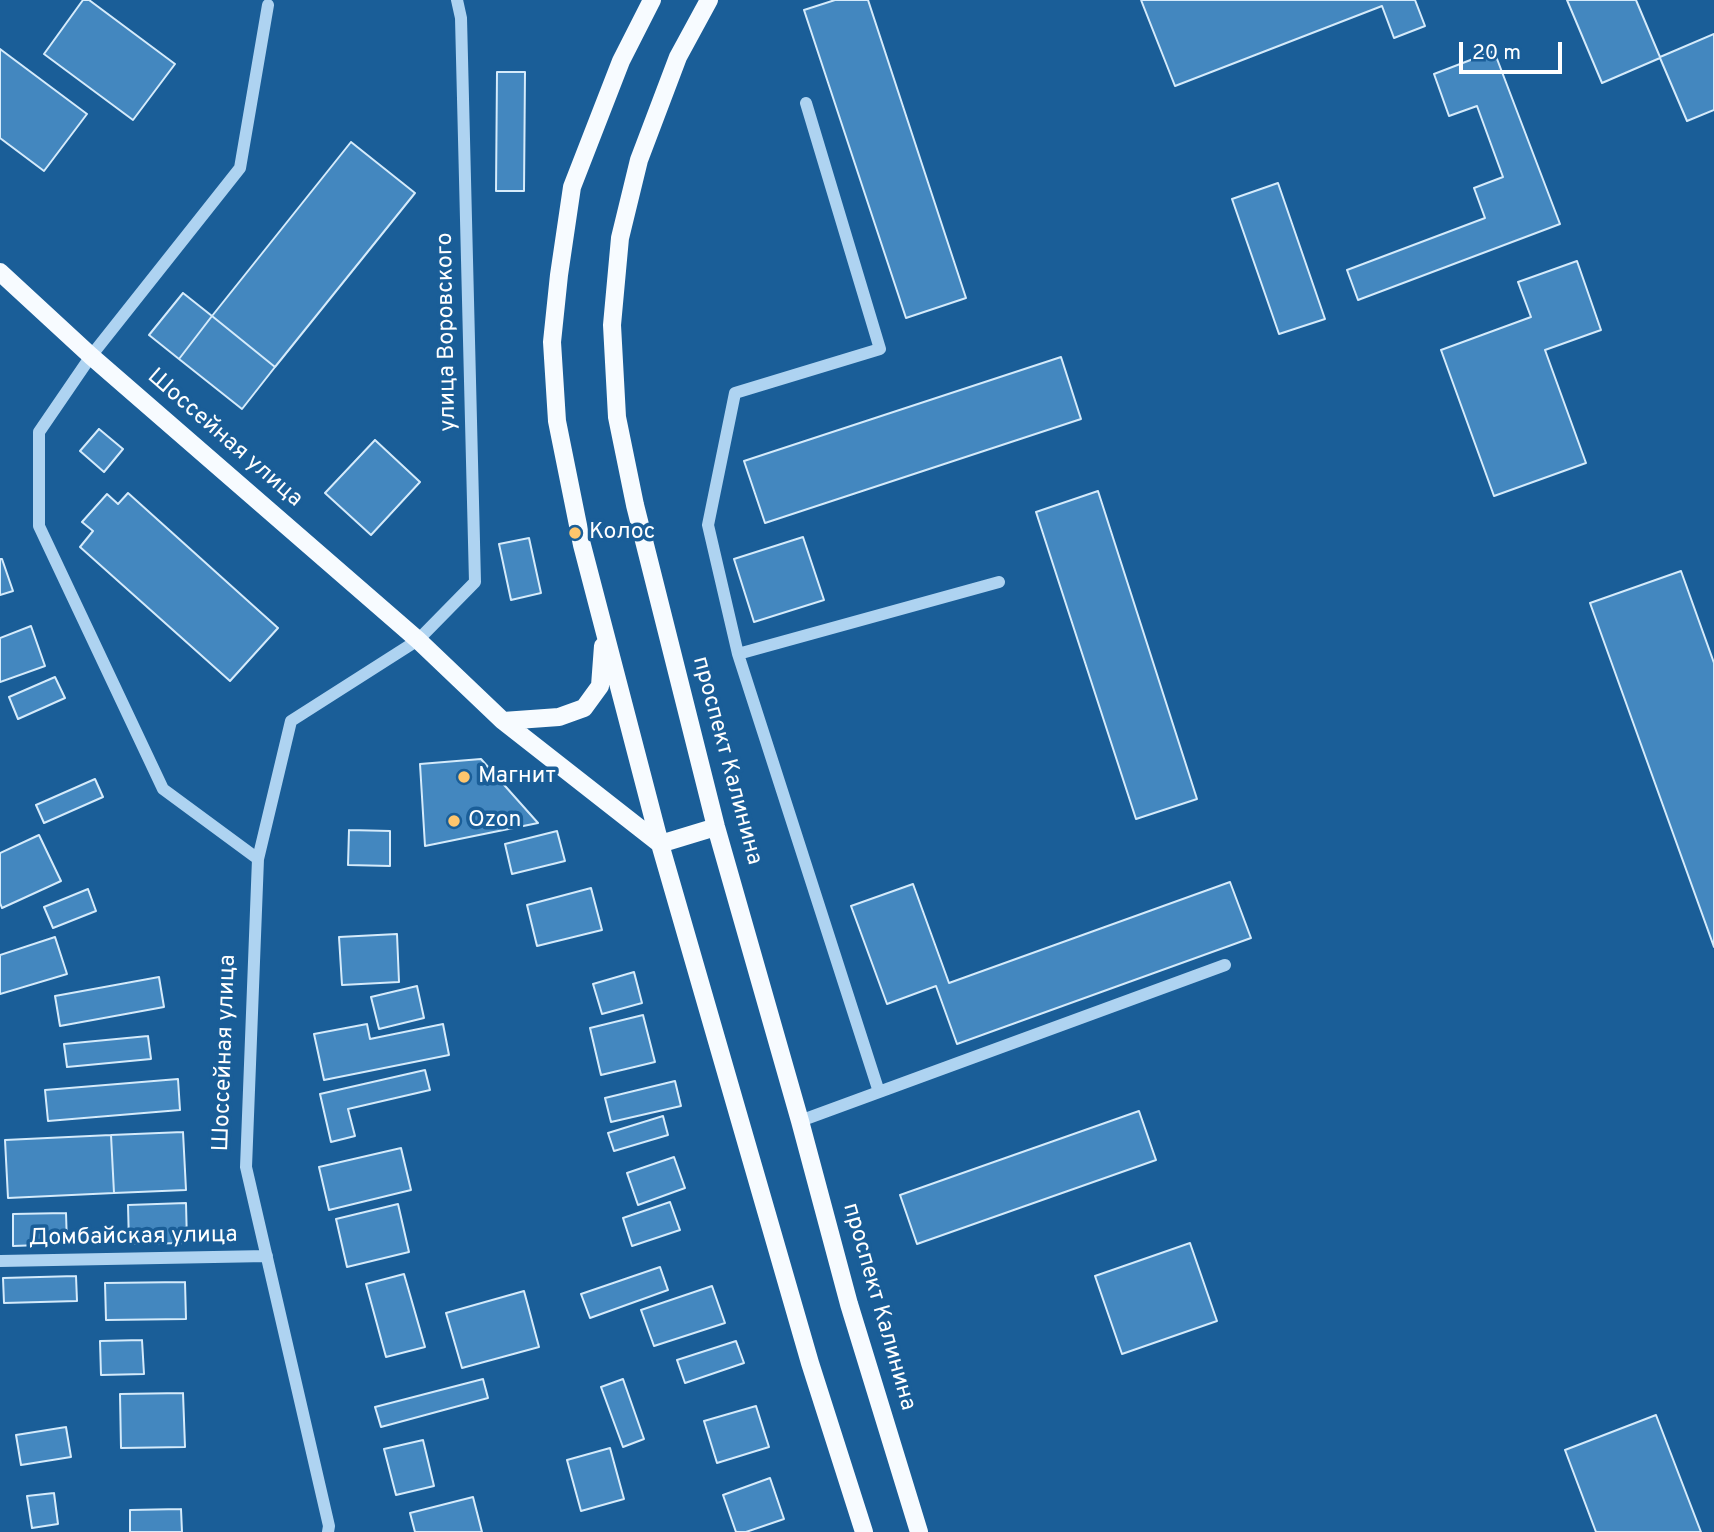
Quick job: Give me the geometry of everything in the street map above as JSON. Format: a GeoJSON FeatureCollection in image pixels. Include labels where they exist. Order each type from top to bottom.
{"type":"FeatureCollection","features":[{"type":"Feature","properties":{"kind":"main road"},"geometry":{"type":"LineString","coordinates":[[652,0],[621,61],[572,187],[552,342],[557,421],[582,545],[660,844],[810,1363],[864,1532]]}},
{"type":"Feature","properties":{"kind":"main road","name":"проспект Калинина"},"geometry":{"type":"LineString","coordinates":[[709,0],[678,57],[639,160],[620,238],[611,325],[617,417],[635,505],[716,827],[849,1304],[919,1532]]}},
{"type":"Feature","properties":{"kind":"main road","name":"Шоссейная улица"},"geometry":{"type":"LineString","coordinates":[[0,272],[91,356],[418,640],[503,721],[660,844]]}},
{"type":"Feature","properties":{"kind":"main road"},"geometry":{"type":"LineString","coordinates":[[503,721],[559,717],[584,708],[600,686],[604,629]]}},
{"type":"Feature","properties":{"kind":"main road"},"geometry":{"type":"LineString","coordinates":[[660,844],[716,827]]}},
{"type":"Feature","properties":{"kind":"street","name":"улица Воровского"},"geometry":{"type":"LineString","coordinates":[[418,640],[475,582],[461,18],[457,0]]}},
{"type":"Feature","properties":{"kind":"street"},"geometry":{"type":"LineString","coordinates":[[258,859],[163,789],[39,526],[39,432],[91,356],[240,168],[268,5]]}},
{"type":"Feature","properties":{"kind":"street"},"geometry":{"type":"LineString","coordinates":[[806,103],[880,349],[734,393],[708,525],[738,654],[879,1092]]}},
{"type":"Feature","properties":{"kind":"street"},"geometry":{"type":"LineString","coordinates":[[738,654],[999,582]]}},
{"type":"Feature","properties":{"kind":"street","name":"Шоссейная улица"},"geometry":{"type":"LineString","coordinates":[[328,1532],[329,1525],[246,1167],[258,859],[291,721],[418,640]]}},
{"type":"Feature","properties":{"kind":"street"},"geometry":{"type":"LineString","coordinates":[[800,1121],[1225,965]]}},
{"type":"Feature","properties":{"kind":"street","name":"Домбайская улица"},"geometry":{"type":"LineString","coordinates":[[0,1261],[267,1256]]}},
{"type":"Feature","properties":{"kind":"building"},"geometry":{"type":"Polygon","coordinates":[[[83,0],[89,0],[175,64],[133,120],[44,54],[83,0]]]}},
{"type":"Feature","properties":{"kind":"building"},"geometry":{"type":"Polygon","coordinates":[[[835,0],[868,0],[966,298],[906,318],[804,10],[835,0]]]}},
{"type":"Feature","properties":{"kind":"building"},"geometry":{"type":"Polygon","coordinates":[[[1141,0],[1415,0],[1425,26],[1394,38],[1382,6],[1175,86],[1141,0]]]}},
{"type":"Feature","properties":{"kind":"building"},"geometry":{"type":"Polygon","coordinates":[[[1567,0],[1636,0],[1660,57],[1714,34],[1714,110],[1687,121],[1660,58],[1602,83],[1567,0]]]}},
{"type":"Feature","properties":{"kind":"building"},"geometry":{"type":"Polygon","coordinates":[[[0,49],[87,114],[44,171],[0,138],[0,49]]]}},
{"type":"Feature","properties":{"kind":"building"},"geometry":{"type":"Polygon","coordinates":[[[1494,51],[1560,224],[1358,300],[1347,270],[1485,218],[1474,188],[1503,177],[1477,106],[1449,116],[1434,74],[1494,51]]]}},
{"type":"Feature","properties":{"kind":"building"},"geometry":{"type":"Polygon","coordinates":[[[497,72],[525,72],[524,191],[496,191],[497,72]]]}},
{"type":"Feature","properties":{"kind":"building"},"geometry":{"type":"Polygon","coordinates":[[[351,142],[415,193],[275,367],[212,316],[351,142]]]}},
{"type":"Feature","properties":{"kind":"building"},"geometry":{"type":"Polygon","coordinates":[[[1278,183],[1325,319],[1279,334],[1232,199],[1278,183]]]}},
{"type":"Feature","properties":{"kind":"building"},"geometry":{"type":"Polygon","coordinates":[[[1577,261],[1601,330],[1545,350],[1586,463],[1494,496],[1441,350],[1531,317],[1518,282],[1577,261]]]}},
{"type":"Feature","properties":{"kind":"building"},"geometry":{"type":"Polygon","coordinates":[[[183,293],[212,316],[179,359],[149,335],[183,293]]]}},
{"type":"Feature","properties":{"kind":"building"},"geometry":{"type":"Polygon","coordinates":[[[212,316],[275,367],[242,409],[179,359],[212,316]]]}},
{"type":"Feature","properties":{"kind":"building"},"geometry":{"type":"Polygon","coordinates":[[[1061,357],[1081,419],[765,523],[744,461],[1061,357]]]}},
{"type":"Feature","properties":{"kind":"building"},"geometry":{"type":"Polygon","coordinates":[[[99,429],[123,449],[104,472],[80,451],[99,429]]]}},
{"type":"Feature","properties":{"kind":"building"},"geometry":{"type":"Polygon","coordinates":[[[375,440],[420,482],[371,535],[325,493],[375,440]]]}},
{"type":"Feature","properties":{"kind":"building"},"geometry":{"type":"Polygon","coordinates":[[[1098,491],[1197,799],[1136,819],[1036,512],[1098,491]]]}},
{"type":"Feature","properties":{"kind":"building"},"geometry":{"type":"Polygon","coordinates":[[[128,493],[278,628],[230,681],[80,547],[93,531],[82,522],[107,494],[118,504],[128,493]]]}},
{"type":"Feature","properties":{"kind":"building"},"geometry":{"type":"Polygon","coordinates":[[[803,537],[824,600],[754,622],[734,559],[803,537]]]}},
{"type":"Feature","properties":{"kind":"building"},"geometry":{"type":"Polygon","coordinates":[[[529,538],[541,593],[511,600],[499,544],[529,538]]]}},
{"type":"Feature","properties":{"kind":"building"},"geometry":{"type":"Polygon","coordinates":[[[0,559],[13,591],[0,595],[0,559]]]}},
{"type":"Feature","properties":{"kind":"building"},"geometry":{"type":"Polygon","coordinates":[[[1681,571],[1714,663],[1714,947],[1590,603],[1681,571]]]}},
{"type":"Feature","properties":{"kind":"building"},"geometry":{"type":"Polygon","coordinates":[[[31,626],[45,666],[0,682],[0,638],[31,626]]]}},
{"type":"Feature","properties":{"kind":"building"},"geometry":{"type":"Polygon","coordinates":[[[55,677],[65,698],[18,719],[9,697],[55,677]]]}},
{"type":"Feature","properties":{"kind":"building"},"geometry":{"type":"Polygon","coordinates":[[[481,759],[538,823],[425,846],[420,764],[481,759]]]}},
{"type":"Feature","properties":{"kind":"building"},"geometry":{"type":"Polygon","coordinates":[[[95,779],[103,797],[44,823],[36,805],[95,779]]]}},
{"type":"Feature","properties":{"kind":"building"},"geometry":{"type":"Polygon","coordinates":[[[349,830],[390,831],[390,866],[348,865],[349,830]]]}},
{"type":"Feature","properties":{"kind":"building"},"geometry":{"type":"Polygon","coordinates":[[[557,831],[565,861],[512,874],[505,844],[557,831]]]}},
{"type":"Feature","properties":{"kind":"building"},"geometry":{"type":"Polygon","coordinates":[[[39,835],[61,881],[2,908],[0,853],[39,835]]]}},
{"type":"Feature","properties":{"kind":"building"},"geometry":{"type":"Polygon","coordinates":[[[1230,882],[1251,938],[957,1044],[936,986],[887,1004],[851,906],[913,884],[949,983],[1230,882]]]}},
{"type":"Feature","properties":{"kind":"building"},"geometry":{"type":"Polygon","coordinates":[[[591,888],[602,930],[537,946],[527,905],[591,888]]]}},
{"type":"Feature","properties":{"kind":"building"},"geometry":{"type":"Polygon","coordinates":[[[88,889],[96,911],[53,928],[44,907],[88,889]]]}},
{"type":"Feature","properties":{"kind":"building"},"geometry":{"type":"Polygon","coordinates":[[[397,934],[399,982],[342,985],[339,937],[397,934]]]}},
{"type":"Feature","properties":{"kind":"building"},"geometry":{"type":"Polygon","coordinates":[[[55,937],[67,974],[0,994],[0,955],[55,937]]]}},
{"type":"Feature","properties":{"kind":"building"},"geometry":{"type":"Polygon","coordinates":[[[634,972],[642,1003],[602,1014],[593,984],[634,972]]]}},
{"type":"Feature","properties":{"kind":"building"},"geometry":{"type":"Polygon","coordinates":[[[159,977],[164,1007],[60,1026],[55,996],[159,977]]]}},
{"type":"Feature","properties":{"kind":"building"},"geometry":{"type":"Polygon","coordinates":[[[417,986],[424,1018],[379,1029],[371,997],[417,986]]]}},
{"type":"Feature","properties":{"kind":"building"},"geometry":{"type":"Polygon","coordinates":[[[643,1015],[655,1062],[601,1075],[590,1028],[643,1015]]]}},
{"type":"Feature","properties":{"kind":"building"},"geometry":{"type":"Polygon","coordinates":[[[367,1024],[370,1039],[443,1024],[449,1055],[324,1080],[314,1034],[367,1024]]]}},
{"type":"Feature","properties":{"kind":"building"},"geometry":{"type":"Polygon","coordinates":[[[148,1036],[151,1059],[67,1067],[64,1044],[148,1036]]]}},
{"type":"Feature","properties":{"kind":"building"},"geometry":{"type":"Polygon","coordinates":[[[425,1070],[430,1090],[348,1109],[355,1136],[331,1142],[320,1094],[425,1070]]]}},
{"type":"Feature","properties":{"kind":"building"},"geometry":{"type":"Polygon","coordinates":[[[178,1079],[180,1110],[48,1121],[45,1090],[178,1079]]]}},
{"type":"Feature","properties":{"kind":"building"},"geometry":{"type":"Polygon","coordinates":[[[675,1081],[681,1106],[611,1122],[605,1098],[675,1081]]]}},
{"type":"Feature","properties":{"kind":"building"},"geometry":{"type":"Polygon","coordinates":[[[1139,1111],[1156,1160],[917,1244],[900,1195],[1139,1111]]]}},
{"type":"Feature","properties":{"kind":"building"},"geometry":{"type":"Polygon","coordinates":[[[663,1116],[668,1135],[614,1151],[608,1133],[663,1116]]]}},
{"type":"Feature","properties":{"kind":"building"},"geometry":{"type":"Polygon","coordinates":[[[183,1132],[186,1190],[114,1193],[111,1135],[183,1132]]]}},
{"type":"Feature","properties":{"kind":"building"},"geometry":{"type":"Polygon","coordinates":[[[111,1135],[114,1193],[8,1198],[5,1140],[111,1135]]]}},
{"type":"Feature","properties":{"kind":"building"},"geometry":{"type":"Polygon","coordinates":[[[401,1148],[411,1190],[329,1210],[319,1167],[401,1148]]]}},
{"type":"Feature","properties":{"kind":"building"},"geometry":{"type":"Polygon","coordinates":[[[674,1157],[685,1188],[638,1205],[627,1173],[674,1157]]]}},
{"type":"Feature","properties":{"kind":"building"},"geometry":{"type":"Polygon","coordinates":[[[670,1202],[680,1230],[632,1246],[623,1218],[670,1202]]]}},
{"type":"Feature","properties":{"kind":"building"},"geometry":{"type":"Polygon","coordinates":[[[186,1203],[187,1243],[129,1244],[128,1205],[186,1203]]]}},
{"type":"Feature","properties":{"kind":"building"},"geometry":{"type":"Polygon","coordinates":[[[398,1204],[409,1252],[347,1267],[336,1219],[398,1204]]]}},
{"type":"Feature","properties":{"kind":"building"},"geometry":{"type":"Polygon","coordinates":[[[66,1213],[67,1244],[13,1246],[13,1214],[66,1213]]]}},
{"type":"Feature","properties":{"kind":"building"},"geometry":{"type":"Polygon","coordinates":[[[1190,1243],[1217,1321],[1122,1354],[1095,1276],[1190,1243]]]}},
{"type":"Feature","properties":{"kind":"building"},"geometry":{"type":"Polygon","coordinates":[[[660,1267],[668,1290],[590,1318],[581,1294],[660,1267]]]}},
{"type":"Feature","properties":{"kind":"building"},"geometry":{"type":"Polygon","coordinates":[[[404,1274],[425,1347],[386,1357],[366,1284],[404,1274]]]}},
{"type":"Feature","properties":{"kind":"building"},"geometry":{"type":"Polygon","coordinates":[[[76,1276],[77,1301],[4,1303],[3,1278],[76,1276]]]}},
{"type":"Feature","properties":{"kind":"building"},"geometry":{"type":"Polygon","coordinates":[[[185,1282],[186,1319],[106,1320],[105,1283],[185,1282]]]}},
{"type":"Feature","properties":{"kind":"building"},"geometry":{"type":"Polygon","coordinates":[[[712,1286],[725,1323],[654,1346],[641,1310],[712,1286]]]}},
{"type":"Feature","properties":{"kind":"building"},"geometry":{"type":"Polygon","coordinates":[[[524,1291],[539,1347],[462,1368],[446,1313],[524,1291]]]}},
{"type":"Feature","properties":{"kind":"building"},"geometry":{"type":"Polygon","coordinates":[[[142,1340],[144,1374],[101,1375],[100,1341],[142,1340]]]}},
{"type":"Feature","properties":{"kind":"building"},"geometry":{"type":"Polygon","coordinates":[[[736,1341],[744,1363],[685,1383],[677,1360],[736,1341]]]}},
{"type":"Feature","properties":{"kind":"building"},"geometry":{"type":"Polygon","coordinates":[[[483,1379],[488,1398],[381,1427],[375,1407],[483,1379]]]}},
{"type":"Feature","properties":{"kind":"building"},"geometry":{"type":"Polygon","coordinates":[[[623,1379],[644,1439],[623,1447],[601,1387],[623,1379]]]}},
{"type":"Feature","properties":{"kind":"building"},"geometry":{"type":"Polygon","coordinates":[[[183,1393],[185,1447],[121,1448],[120,1394],[183,1393]]]}},
{"type":"Feature","properties":{"kind":"building"},"geometry":{"type":"Polygon","coordinates":[[[756,1406],[769,1447],[717,1463],[704,1421],[756,1406]]]}},
{"type":"Feature","properties":{"kind":"building"},"geometry":{"type":"Polygon","coordinates":[[[1656,1415],[1701,1532],[1596,1532],[1565,1450],[1656,1415]]]}},
{"type":"Feature","properties":{"kind":"building"},"geometry":{"type":"Polygon","coordinates":[[[66,1427],[71,1457],[21,1465],[16,1435],[66,1427]]]}},
{"type":"Feature","properties":{"kind":"building"},"geometry":{"type":"Polygon","coordinates":[[[423,1440],[434,1486],[396,1495],[384,1449],[423,1440]]]}},
{"type":"Feature","properties":{"kind":"building"},"geometry":{"type":"Polygon","coordinates":[[[610,1448],[624,1499],[581,1511],[567,1460],[610,1448]]]}},
{"type":"Feature","properties":{"kind":"building"},"geometry":{"type":"Polygon","coordinates":[[[770,1478],[784,1519],[746,1532],[736,1532],[723,1495],[770,1478]]]}},
{"type":"Feature","properties":{"kind":"building"},"geometry":{"type":"Polygon","coordinates":[[[54,1493],[58,1524],[32,1528],[27,1496],[54,1493]]]}},
{"type":"Feature","properties":{"kind":"building"},"geometry":{"type":"Polygon","coordinates":[[[473,1497],[482,1532],[415,1532],[410,1513],[473,1497]]]}},
{"type":"Feature","properties":{"kind":"building"},"geometry":{"type":"Polygon","coordinates":[[[181,1509],[182,1532],[130,1532],[130,1510],[181,1509]]]}},
{"type":"Feature","properties":{"kind":"place","name":"Колос"},"geometry":{"type":"Point","coordinates":[575,533]}},
{"type":"Feature","properties":{"kind":"place","name":"Магнит"},"geometry":{"type":"Point","coordinates":[464,777]}},
{"type":"Feature","properties":{"kind":"place","name":"Ozon"},"geometry":{"type":"Point","coordinates":[454,821]}}]}
